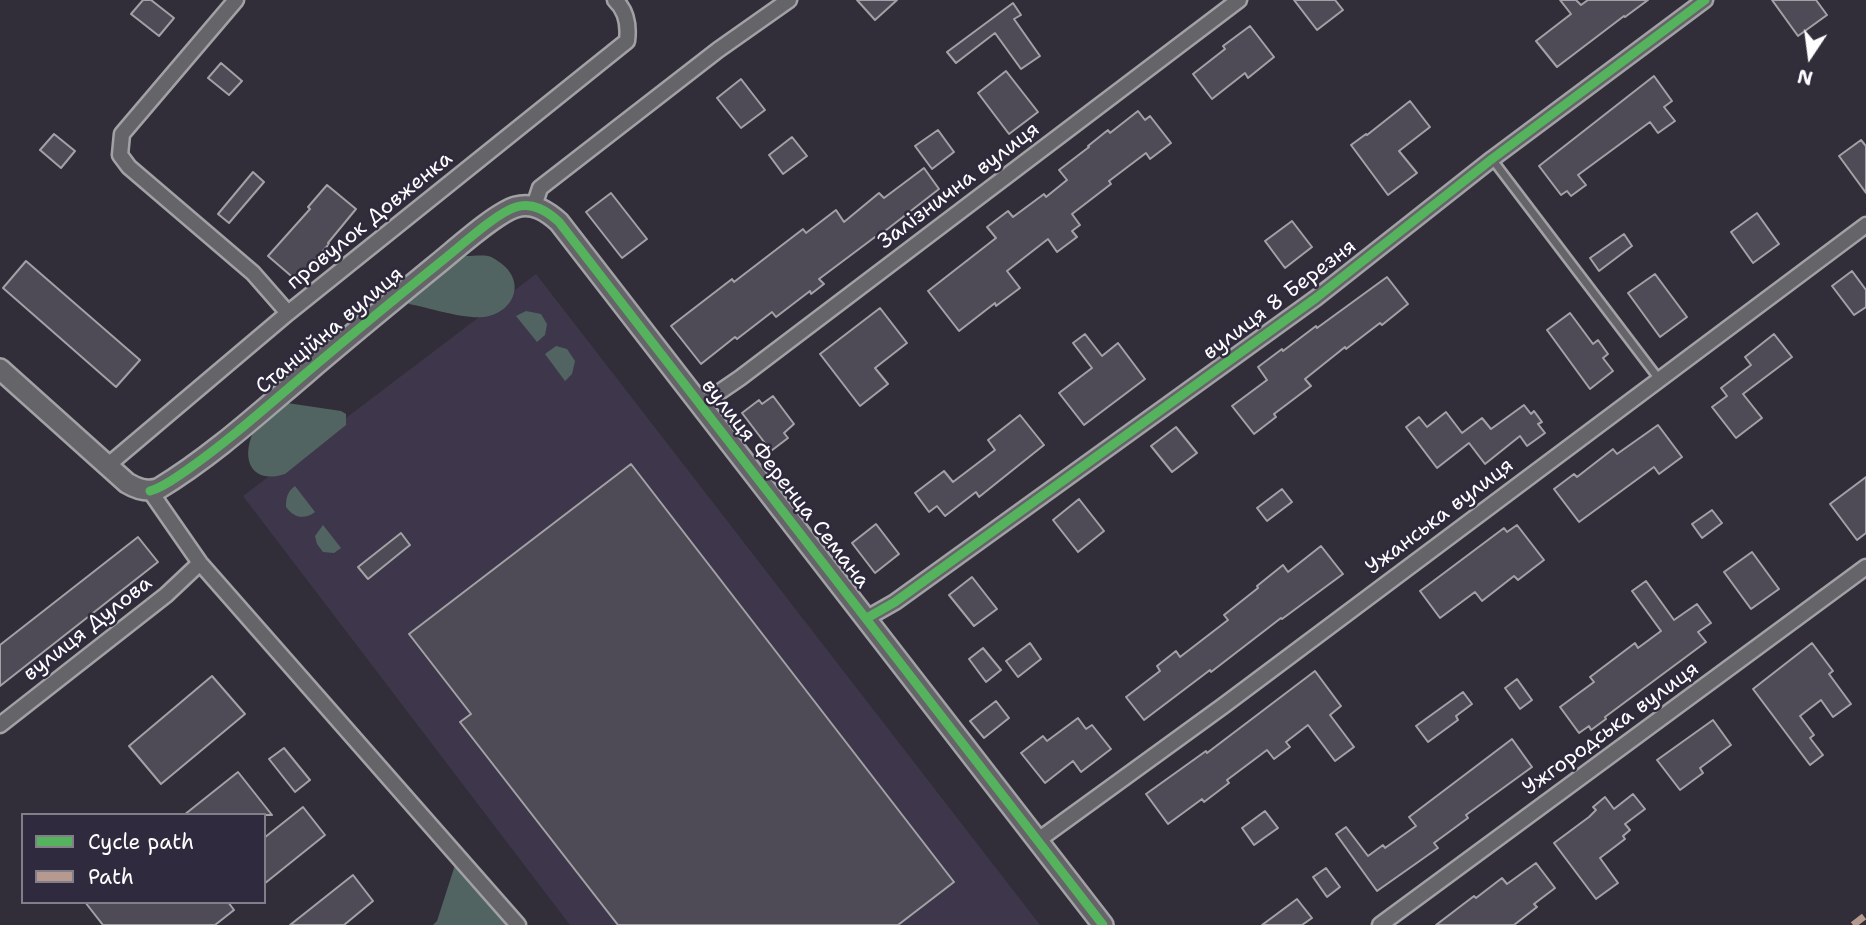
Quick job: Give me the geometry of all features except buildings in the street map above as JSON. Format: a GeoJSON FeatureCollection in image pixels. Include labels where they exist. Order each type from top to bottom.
{"type":"FeatureCollection","features":[{"type":"Feature","properties":{"kind":"street"},"geometry":{"type":"LineString","coordinates":[[236,0],[122,134],[120,155],[129,167],[253,273],[288,313]]}},
{"type":"Feature","properties":{"kind":"street","name":"провулок Довженка"},"geometry":{"type":"LineString","coordinates":[[107,466],[288,313],[627,41],[629,24],[621,5],[615,0]]}},
{"type":"Feature","properties":{"kind":"street"},"geometry":{"type":"LineString","coordinates":[[534,206],[540,188],[718,50],[789,0]]}},
{"type":"Feature","properties":{"kind":"street","name":"Залізнична вулиця"},"geometry":{"type":"LineString","coordinates":[[702,404],[1239,0]]}},
{"type":"Feature","properties":{"kind":"street","name":"вулиця 8 Березня"},"geometry":{"type":"LineString","coordinates":[[867,618],[895,602],[1316,298],[1492,159],[1705,0]]}},
{"type":"Feature","properties":{"kind":"street","name":"вулиця Ференца Семана"},"geometry":{"type":"LineString","coordinates":[[534,206],[550,213],[559,222],[1104,925]]}},
{"type":"Feature","properties":{"kind":"street","name":"Станційна вулиця"},"geometry":{"type":"LineString","coordinates":[[150,491],[165,485],[221,446],[356,330],[484,227],[507,211],[517,207],[534,206]]}},
{"type":"Feature","properties":{"kind":"street","name":"Ужанська вулиця"},"geometry":{"type":"LineString","coordinates":[[1037,841],[1234,698],[1866,225]]}},
{"type":"Feature","properties":{"kind":"street"},"geometry":{"type":"LineString","coordinates":[[0,369],[107,466],[135,488],[150,491],[200,563],[518,925]]}},
{"type":"Feature","properties":{"kind":"street","name":"вулиця Дулова"},"geometry":{"type":"LineString","coordinates":[[0,725],[166,595],[200,563]]}},
{"type":"Feature","properties":{"kind":"street","name":"Ужгородська вулиця"},"geometry":{"type":"LineString","coordinates":[[1380,925],[1866,567]]}},
{"type":"Feature","properties":{"kind":"lane"},"geometry":{"type":"LineString","coordinates":[[1492,159],[1659,380]]}},
{"type":"Feature","properties":{"kind":"shaded area"},"geometry":{"type":"Polygon","coordinates":[[[466,256],[490,257],[510,272],[515,289],[513,297],[502,310],[493,315],[475,317],[409,304],[407,301],[466,256]]]}},
{"type":"Feature","properties":{"kind":"shaded area"},"geometry":{"type":"Polygon","coordinates":[[[536,274],[1040,925],[570,925],[243,496],[536,274]]]}},
{"type":"Feature","properties":{"kind":"shaded area"},"geometry":{"type":"Polygon","coordinates":[[[526,311],[541,314],[547,324],[545,335],[537,342],[516,316],[526,311]]]}},
{"type":"Feature","properties":{"kind":"shaded area"},"geometry":{"type":"Polygon","coordinates":[[[556,346],[567,349],[575,361],[572,374],[565,381],[545,354],[556,346]]]}},
{"type":"Feature","properties":{"kind":"shaded area"},"geometry":{"type":"Polygon","coordinates":[[[287,403],[341,411],[346,414],[346,425],[285,474],[265,476],[253,469],[249,462],[252,435],[255,426],[262,419],[287,403]]]}},
{"type":"Feature","properties":{"kind":"shaded area"},"geometry":{"type":"Polygon","coordinates":[[[295,486],[315,512],[299,517],[286,507],[288,495],[295,486]]]}},
{"type":"Feature","properties":{"kind":"shaded area"},"geometry":{"type":"Polygon","coordinates":[[[323,525],[341,548],[334,553],[323,552],[317,544],[315,536],[323,525]]]}},
{"type":"Feature","properties":{"kind":"shaded area"},"geometry":{"type":"Polygon","coordinates":[[[455,865],[510,925],[433,925],[437,921],[455,865]]]}},
{"type":"Feature","properties":{"kind":"marked path"},"geometry":{"type":"LineString","coordinates":[[1853,925],[1866,915]]}},
{"type":"Feature","properties":{"kind":"cycle path"},"geometry":{"type":"LineString","coordinates":[[867,618],[895,602],[1316,298],[1492,159],[1705,0]]}},
{"type":"Feature","properties":{"kind":"cycle path"},"geometry":{"type":"LineString","coordinates":[[150,491],[174,479],[227,440],[489,223],[516,207],[539,208],[559,222],[1103,925]]}}]}
